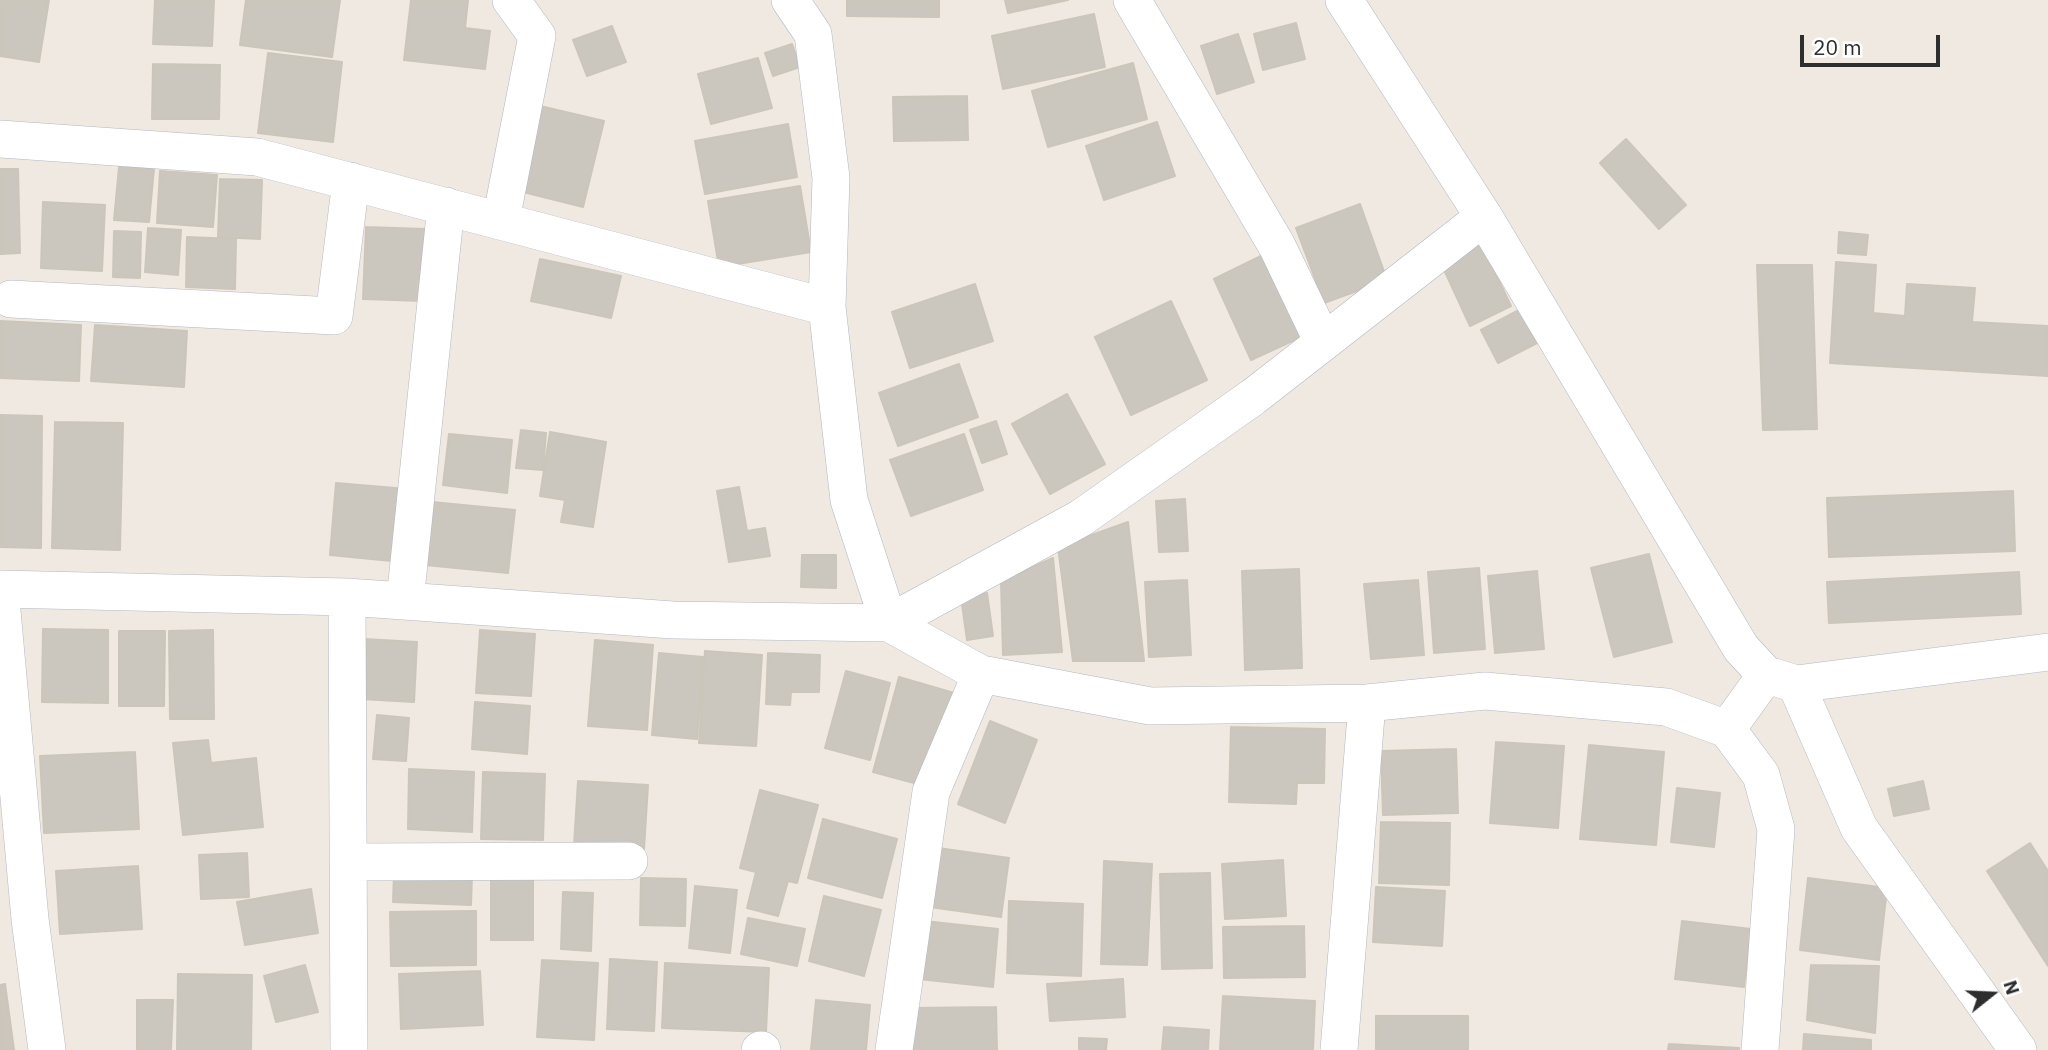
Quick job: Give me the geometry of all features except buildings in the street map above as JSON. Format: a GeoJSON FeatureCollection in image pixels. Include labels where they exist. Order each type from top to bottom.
{"type":"FeatureCollection","features":[{"type":"Feature","properties":{"kind":"street"},"geometry":{"type":"LineString","coordinates":[[501,220],[537,36],[510,0]]}},
{"type":"Feature","properties":{"kind":"street"},"geometry":{"type":"LineString","coordinates":[[790,0],[813,34],[831,178],[827,307],[849,500],[889,624]]}},
{"type":"Feature","properties":{"kind":"street"},"geometry":{"type":"LineString","coordinates":[[1132,0],[1277,246],[1323,342]]}},
{"type":"Feature","properties":{"kind":"street"},"geometry":{"type":"LineString","coordinates":[[1344,0],[1484,216],[1741,648],[1781,680],[1859,828],[2018,1050]]}},
{"type":"Feature","properties":{"kind":"street"},"geometry":{"type":"LineString","coordinates":[[0,139],[257,157],[827,307]]}},
{"type":"Feature","properties":{"kind":"street"},"geometry":{"type":"LineString","coordinates":[[11,299],[334,316],[351,181]]}},
{"type":"Feature","properties":{"kind":"street"},"geometry":{"type":"LineString","coordinates":[[405,601],[446,206]]}},
{"type":"Feature","properties":{"kind":"street"},"geometry":{"type":"LineString","coordinates":[[889,624],[1081,518],[1253,397],[1484,216]]}},
{"type":"Feature","properties":{"kind":"street"},"geometry":{"type":"LineString","coordinates":[[47,1050],[30,919],[0,589],[347,597],[673,620],[889,624],[981,674],[1150,706],[1367,703],[1485,691],[1666,707],[1727,729],[1761,775],[1776,829],[1760,1050]]}},
{"type":"Feature","properties":{"kind":"street"},"geometry":{"type":"LineString","coordinates":[[347,597],[349,1050]]}},
{"type":"Feature","properties":{"kind":"street"},"geometry":{"type":"LineString","coordinates":[[1727,729],[1781,680],[2048,652]]}},
{"type":"Feature","properties":{"kind":"street"},"geometry":{"type":"LineString","coordinates":[[894,1050],[931,792],[981,674]]}},
{"type":"Feature","properties":{"kind":"street"},"geometry":{"type":"LineString","coordinates":[[1339,1050],[1367,703]]}},
{"type":"Feature","properties":{"kind":"street"},"geometry":{"type":"LineString","coordinates":[[348,862],[629,861]]}}]}
